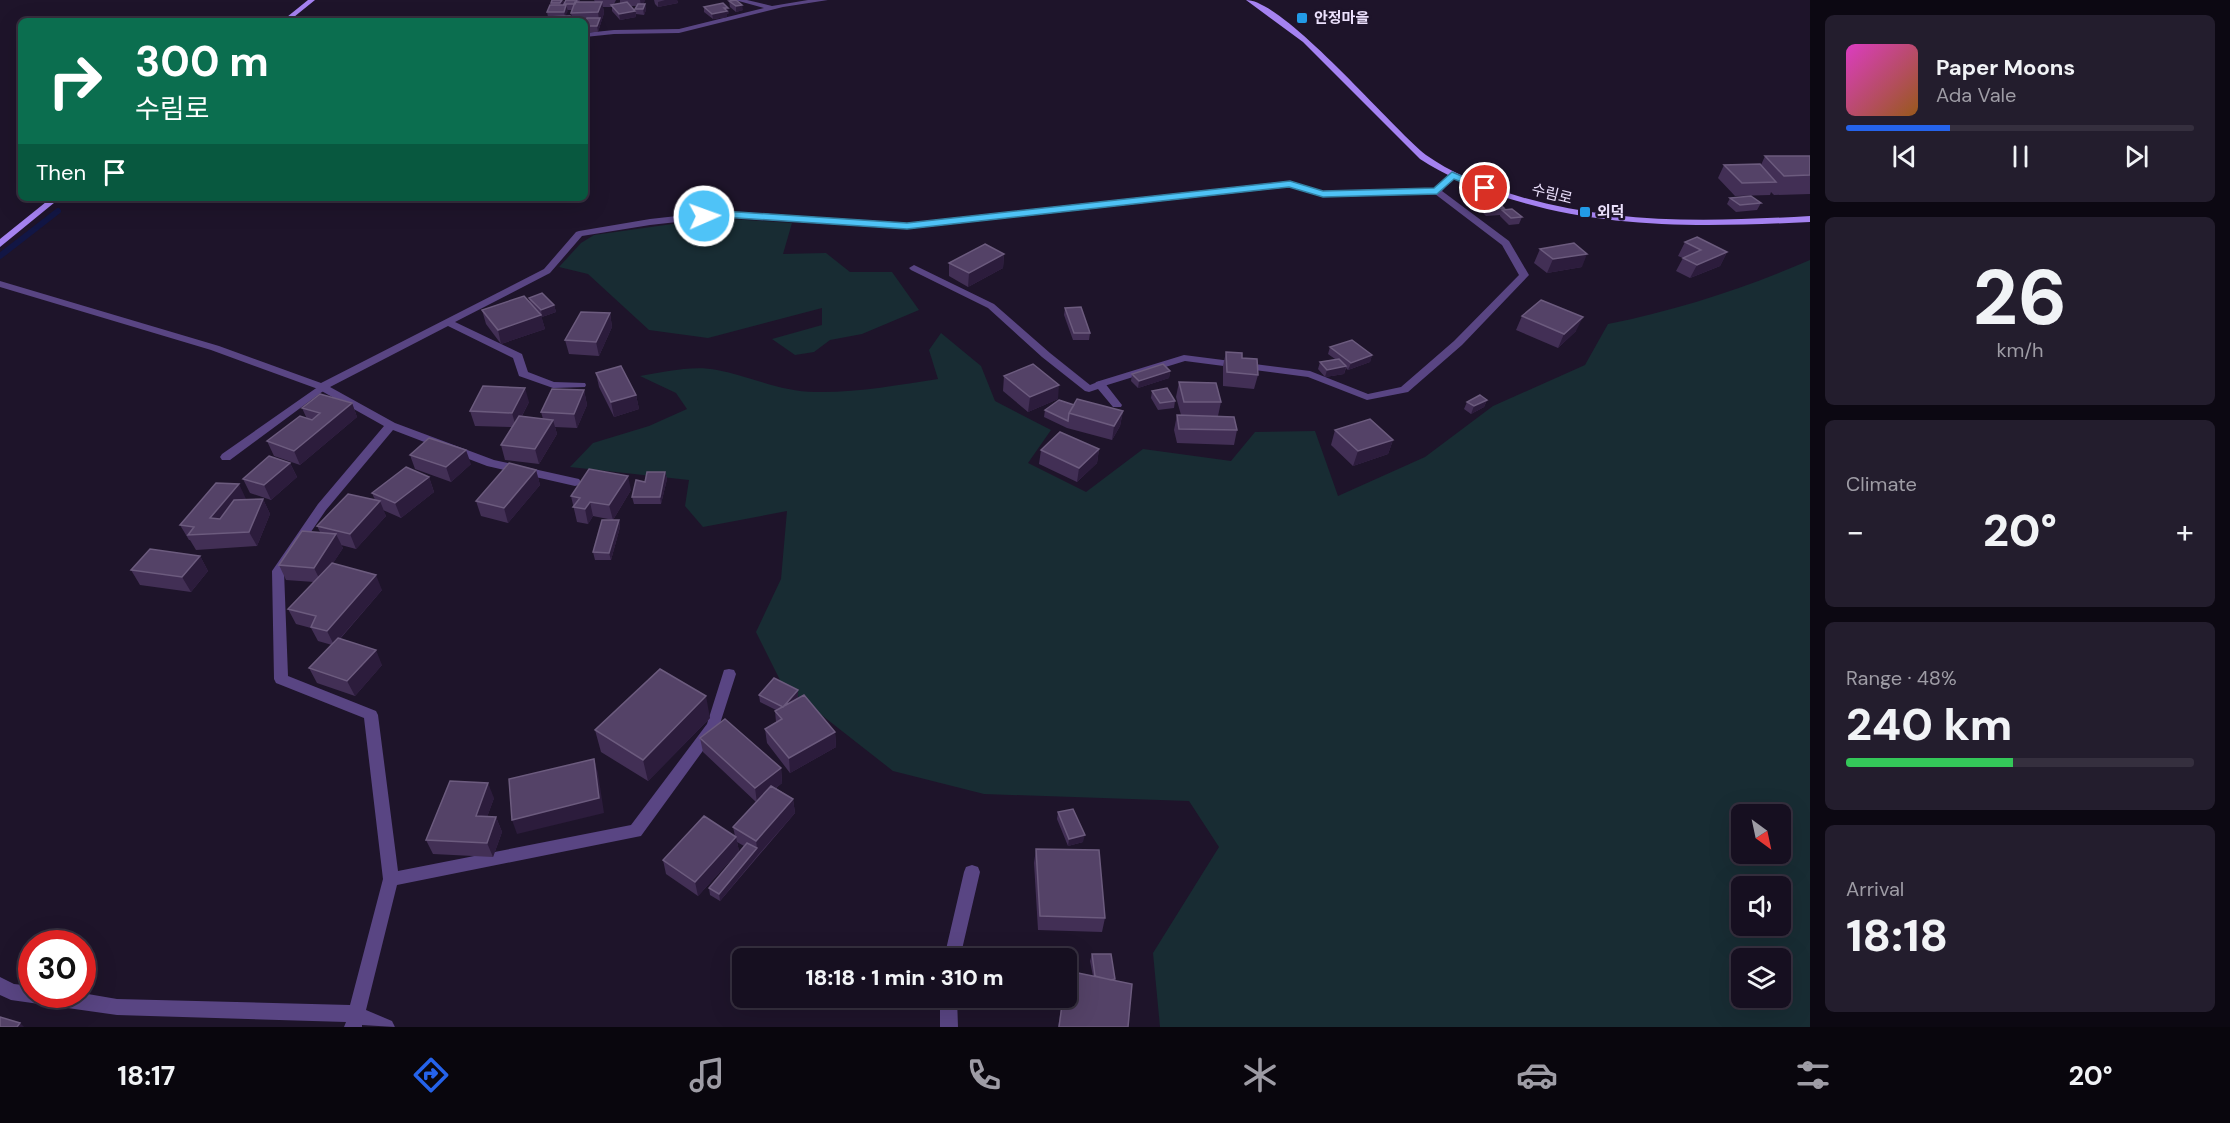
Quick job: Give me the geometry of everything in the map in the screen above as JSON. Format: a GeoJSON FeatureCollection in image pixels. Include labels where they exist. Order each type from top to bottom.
{"type":"FeatureCollection","features":[{"type":"Feature","properties":{"kind":"main road"},"geometry":{"type":"LineString","coordinates":[[289,18],[312,0]]}},
{"type":"Feature","properties":{"kind":"main road","name":"수림로"},"geometry":{"type":"LineString","coordinates":[[1249,0],[1281,20],[1413,147],[1452,175],[1545,209],[1607,220],[1693,225],[1810,219]]}},
{"type":"Feature","properties":{"kind":"main road"},"geometry":{"type":"LineString","coordinates":[[0,244],[52,201]]}},
{"type":"Feature","properties":{"kind":"street"},"geometry":{"type":"LineString","coordinates":[[738,0],[773,8]]}},
{"type":"Feature","properties":{"kind":"street"},"geometry":{"type":"LineString","coordinates":[[588,35],[679,31],[773,8],[825,0]]}},
{"type":"Feature","properties":{"kind":"street"},"geometry":{"type":"LineString","coordinates":[[1437,191],[1452,175]]}},
{"type":"Feature","properties":{"kind":"street"},"geometry":{"type":"LineString","coordinates":[[226,457],[322,387],[547,271],[579,234],[650,222],[722,214],[907,226],[1290,184],[1323,194],[1437,191],[1506,243],[1524,275],[1458,343],[1404,390],[1368,397],[1310,374],[1184,358],[1089,389],[1046,355],[991,306],[914,268]]}},
{"type":"Feature","properties":{"kind":"street"},"geometry":{"type":"LineString","coordinates":[[0,284],[215,348],[322,387],[391,425],[491,464],[576,482]]}},
{"type":"Feature","properties":{"kind":"street"},"geometry":{"type":"LineString","coordinates":[[449,323],[518,356],[523,374],[553,385],[581,385]]}},
{"type":"Feature","properties":{"kind":"street"},"geometry":{"type":"LineString","coordinates":[[1100,384],[1117,405]]}},
{"type":"Feature","properties":{"kind":"street"},"geometry":{"type":"LineString","coordinates":[[355,1021],[391,879],[371,715],[281,679],[278,571],[321,507],[391,425]]}},
{"type":"Feature","properties":{"kind":"street"},"geometry":{"type":"LineString","coordinates":[[391,879],[636,831],[713,726],[729,674]]}},
{"type":"Feature","properties":{"kind":"street"},"geometry":{"type":"LineString","coordinates":[[954,948],[972,872]]}},
{"type":"Feature","properties":{"kind":"street"},"geometry":{"type":"LineString","coordinates":[[0,985],[11,992],[18,993]]}},
{"type":"Feature","properties":{"kind":"street"},"geometry":{"type":"LineString","coordinates":[[96,1004],[117,1007],[355,1021],[386,1027]]}},
{"type":"Feature","properties":{"kind":"street"},"geometry":{"type":"LineString","coordinates":[[949,1008],[950,1027]]}},
{"type":"Feature","properties":{"kind":"shaded area"},"geometry":{"type":"Polygon","coordinates":[[[715,218],[792,223],[783,254],[826,253],[850,272],[892,272],[919,310],[862,334],[830,340],[814,352],[795,355],[772,339],[822,325],[822,308],[708,338],[649,330],[588,274],[559,267],[581,243],[594,235],[715,218]]]}},
{"type":"Feature","properties":{"kind":"shaded area"},"geometry":{"type":"Polygon","coordinates":[[[1810,260],[1810,1027],[1160,1027],[1153,953],[1219,847],[1189,801],[984,794],[893,771],[782,684],[756,632],[781,579],[787,511],[703,527],[685,506],[689,480],[570,467],[593,443],[649,426],[687,409],[676,393],[640,376],[698,368],[717,370],[778,387],[803,391],[846,391],[892,386],[938,379],[929,350],[941,333],[981,366],[995,401],[1051,430],[1028,463],[1086,492],[1143,449],[1231,461],[1255,432],[1315,431],[1338,496],[1425,457],[1493,406],[1585,365],[1608,324],[1686,305],[1810,260]]]}},
{"type":"Feature","properties":{"kind":"building"},"geometry":{"type":"Polygon","coordinates":[[[552,0],[562,0],[560,3],[551,3],[552,0]]]}},
{"type":"Feature","properties":{"kind":"building"},"geometry":{"type":"Polygon","coordinates":[[[566,0],[577,0],[575,4],[564,4],[566,0]]]}},
{"type":"Feature","properties":{"kind":"building"},"geometry":{"type":"Polygon","coordinates":[[[736,0],[742,5],[736,6],[729,1],[736,0]]]}},
{"type":"Feature","properties":{"kind":"building"},"geometry":{"type":"Polygon","coordinates":[[[575,2],[602,2],[598,12],[571,13],[575,2]]]}},
{"type":"Feature","properties":{"kind":"building"},"geometry":{"type":"Polygon","coordinates":[[[627,2],[635,11],[619,14],[611,5],[627,2]]]}},
{"type":"Feature","properties":{"kind":"building"},"geometry":{"type":"Polygon","coordinates":[[[723,3],[728,8],[724,8],[727,11],[712,14],[704,7],[723,3]]]}},
{"type":"Feature","properties":{"kind":"building"},"geometry":{"type":"Polygon","coordinates":[[[638,4],[645,4],[643,9],[635,9],[638,4]]]}},
{"type":"Feature","properties":{"kind":"building"},"geometry":{"type":"Polygon","coordinates":[[[550,5],[566,5],[564,12],[547,12],[550,5]]]}},
{"type":"Feature","properties":{"kind":"building"},"geometry":{"type":"Polygon","coordinates":[[[570,16],[570,18],[547,18],[570,16]]]}},
{"type":"Feature","properties":{"kind":"building"},"geometry":{"type":"Polygon","coordinates":[[[588,18],[600,18],[597,26],[588,26],[588,18]]]}},
{"type":"Feature","properties":{"kind":"building"},"geometry":{"type":"Polygon","coordinates":[[[1765,156],[1810,156],[1810,175],[1784,176],[1765,156]]]}},
{"type":"Feature","properties":{"kind":"building"},"geometry":{"type":"Polygon","coordinates":[[[1760,164],[1776,182],[1742,183],[1724,165],[1760,164]]]}},
{"type":"Feature","properties":{"kind":"building"},"geometry":{"type":"Polygon","coordinates":[[[1751,196],[1761,203],[1740,205],[1730,198],[1751,196]]]}},
{"type":"Feature","properties":{"kind":"building"},"geometry":{"type":"Polygon","coordinates":[[[1499,203],[1504,208],[1489,209],[1484,204],[1499,203]]]}},
{"type":"Feature","properties":{"kind":"building"},"geometry":{"type":"Polygon","coordinates":[[[1512,209],[1522,217],[1511,218],[1502,210],[1512,209]]]}},
{"type":"Feature","properties":{"kind":"building"},"geometry":{"type":"Polygon","coordinates":[[[1697,237],[1727,252],[1697,265],[1683,258],[1701,250],[1685,242],[1697,237]]]}},
{"type":"Feature","properties":{"kind":"building"},"geometry":{"type":"Polygon","coordinates":[[[1574,243],[1587,254],[1553,259],[1540,249],[1574,243]]]}},
{"type":"Feature","properties":{"kind":"building"},"geometry":{"type":"Polygon","coordinates":[[[985,244],[1004,254],[969,273],[949,263],[985,244]]]}},
{"type":"Feature","properties":{"kind":"building"},"geometry":{"type":"Polygon","coordinates":[[[542,293],[554,305],[541,310],[529,298],[542,293]]]}},
{"type":"Feature","properties":{"kind":"building"},"geometry":{"type":"Polygon","coordinates":[[[524,296],[541,315],[498,330],[482,310],[524,296]]]}},
{"type":"Feature","properties":{"kind":"building"},"geometry":{"type":"Polygon","coordinates":[[[1541,300],[1583,317],[1564,334],[1522,316],[1541,300]]]}},
{"type":"Feature","properties":{"kind":"building"},"geometry":{"type":"Polygon","coordinates":[[[1081,307],[1090,333],[1074,333],[1065,308],[1081,307]]]}},
{"type":"Feature","properties":{"kind":"building"},"geometry":{"type":"Polygon","coordinates":[[[581,312],[610,313],[596,342],[565,340],[581,312]]]}},
{"type":"Feature","properties":{"kind":"building"},"geometry":{"type":"Polygon","coordinates":[[[1352,340],[1372,355],[1351,363],[1330,347],[1352,340]]]}},
{"type":"Feature","properties":{"kind":"building"},"geometry":{"type":"Polygon","coordinates":[[[1226,352],[1242,353],[1242,358],[1257,359],[1258,375],[1227,372],[1226,352]]]}},
{"type":"Feature","properties":{"kind":"building"},"geometry":{"type":"Polygon","coordinates":[[[1339,359],[1346,366],[1327,370],[1320,362],[1339,359]]]}},
{"type":"Feature","properties":{"kind":"building"},"geometry":{"type":"Polygon","coordinates":[[[1033,364],[1059,385],[1030,397],[1004,376],[1033,364]]]}},
{"type":"Feature","properties":{"kind":"building"},"geometry":{"type":"Polygon","coordinates":[[[1163,364],[1170,371],[1139,381],[1132,374],[1163,364]]]}},
{"type":"Feature","properties":{"kind":"building"},"geometry":{"type":"Polygon","coordinates":[[[621,366],[636,395],[611,402],[596,373],[621,366]]]}},
{"type":"Feature","properties":{"kind":"building"},"geometry":{"type":"Polygon","coordinates":[[[1179,382],[1216,383],[1221,402],[1184,402],[1179,382]]]}},
{"type":"Feature","properties":{"kind":"building"},"geometry":{"type":"Polygon","coordinates":[[[483,386],[525,388],[512,413],[470,411],[483,386]]]}},
{"type":"Feature","properties":{"kind":"building"},"geometry":{"type":"Polygon","coordinates":[[[1167,388],[1175,401],[1160,403],[1152,391],[1167,388]]]}},
{"type":"Feature","properties":{"kind":"building"},"geometry":{"type":"Polygon","coordinates":[[[552,389],[584,390],[574,414],[541,412],[552,389]]]}},
{"type":"Feature","properties":{"kind":"building"},"geometry":{"type":"Polygon","coordinates":[[[320,394],[352,403],[294,451],[267,441],[300,416],[312,420],[320,413],[302,408],[320,394]]]}},
{"type":"Feature","properties":{"kind":"building"},"geometry":{"type":"Polygon","coordinates":[[[1480,395],[1487,400],[1474,406],[1467,402],[1480,395]]]}},
{"type":"Feature","properties":{"kind":"building"},"geometry":{"type":"Polygon","coordinates":[[[1077,399],[1123,411],[1114,426],[1069,413],[1077,399]]]}},
{"type":"Feature","properties":{"kind":"building"},"geometry":{"type":"Polygon","coordinates":[[[1059,400],[1074,405],[1069,413],[1068,421],[1045,410],[1059,400]]]}},
{"type":"Feature","properties":{"kind":"building"},"geometry":{"type":"Polygon","coordinates":[[[1177,415],[1234,417],[1237,430],[1179,429],[1177,415]]]}},
{"type":"Feature","properties":{"kind":"building"},"geometry":{"type":"Polygon","coordinates":[[[519,416],[553,420],[535,449],[501,445],[519,416]]]}},
{"type":"Feature","properties":{"kind":"building"},"geometry":{"type":"Polygon","coordinates":[[[1370,419],[1393,440],[1358,451],[1335,430],[1370,419]]]}},
{"type":"Feature","properties":{"kind":"building"},"geometry":{"type":"Polygon","coordinates":[[[1060,432],[1099,449],[1079,468],[1041,450],[1060,432]]]}},
{"type":"Feature","properties":{"kind":"building"},"geometry":{"type":"Polygon","coordinates":[[[429,438],[466,450],[446,467],[410,455],[429,438]]]}},
{"type":"Feature","properties":{"kind":"building"},"geometry":{"type":"Polygon","coordinates":[[[269,456],[290,463],[264,485],[243,479],[269,456]]]}},
{"type":"Feature","properties":{"kind":"building"},"geometry":{"type":"Polygon","coordinates":[[[509,463],[536,470],[504,508],[476,501],[509,463]]]}},
{"type":"Feature","properties":{"kind":"building"},"geometry":{"type":"Polygon","coordinates":[[[406,467],[429,477],[395,503],[372,493],[406,467]]]}},
{"type":"Feature","properties":{"kind":"building"},"geometry":{"type":"Polygon","coordinates":[[[589,469],[628,476],[609,505],[590,502],[585,509],[573,507],[580,498],[571,496],[589,469]]]}},
{"type":"Feature","properties":{"kind":"building"},"geometry":{"type":"Polygon","coordinates":[[[647,472],[665,472],[660,497],[632,497],[636,480],[645,482],[647,472]]]}},
{"type":"Feature","properties":{"kind":"building"},"geometry":{"type":"Polygon","coordinates":[[[216,483],[239,484],[210,518],[220,519],[234,500],[263,499],[249,532],[188,535],[194,527],[180,525],[216,483]]]}},
{"type":"Feature","properties":{"kind":"building"},"geometry":{"type":"Polygon","coordinates":[[[348,494],[380,501],[350,534],[317,526],[348,494]]]}},
{"type":"Feature","properties":{"kind":"building"},"geometry":{"type":"Polygon","coordinates":[[[602,520],[619,520],[609,553],[593,552],[602,520]]]}},
{"type":"Feature","properties":{"kind":"building"},"geometry":{"type":"Polygon","coordinates":[[[302,531],[336,534],[314,568],[279,565],[302,531]]]}},
{"type":"Feature","properties":{"kind":"building"},"geometry":{"type":"Polygon","coordinates":[[[150,549],[200,556],[182,577],[131,570],[150,549]]]}},
{"type":"Feature","properties":{"kind":"building"},"geometry":{"type":"Polygon","coordinates":[[[332,563],[376,575],[327,631],[311,627],[316,616],[288,609],[332,563]]]}},
{"type":"Feature","properties":{"kind":"building"},"geometry":{"type":"Polygon","coordinates":[[[338,638],[376,650],[347,681],[309,668],[338,638]]]}},
{"type":"Feature","properties":{"kind":"building"},"geometry":{"type":"Polygon","coordinates":[[[660,669],[706,696],[643,760],[595,730],[660,669]]]}},
{"type":"Feature","properties":{"kind":"building"},"geometry":{"type":"Polygon","coordinates":[[[774,678],[798,690],[783,707],[759,695],[774,678]]]}},
{"type":"Feature","properties":{"kind":"building"},"geometry":{"type":"Polygon","coordinates":[[[804,695],[835,732],[789,758],[765,729],[782,719],[775,711],[804,695]]]}},
{"type":"Feature","properties":{"kind":"building"},"geometry":{"type":"Polygon","coordinates":[[[725,719],[781,768],[755,788],[700,738],[725,719]]]}},
{"type":"Feature","properties":{"kind":"building"},"geometry":{"type":"Polygon","coordinates":[[[594,759],[599,798],[512,820],[509,779],[594,759]]]}},
{"type":"Feature","properties":{"kind":"building"},"geometry":{"type":"Polygon","coordinates":[[[450,781],[488,783],[476,816],[496,817],[487,843],[426,840],[450,781]]]}},
{"type":"Feature","properties":{"kind":"building"},"geometry":{"type":"Polygon","coordinates":[[[771,786],[793,799],[756,841],[733,827],[771,786]]]}},
{"type":"Feature","properties":{"kind":"building"},"geometry":{"type":"Polygon","coordinates":[[[1073,809],[1085,835],[1069,839],[1058,812],[1073,809]]]}},
{"type":"Feature","properties":{"kind":"building"},"geometry":{"type":"Polygon","coordinates":[[[704,816],[736,837],[695,882],[663,860],[704,816]]]}},
{"type":"Feature","properties":{"kind":"building"},"geometry":{"type":"Polygon","coordinates":[[[747,843],[757,848],[719,894],[709,888],[747,843]]]}},
{"type":"Feature","properties":{"kind":"building"},"geometry":{"type":"Polygon","coordinates":[[[1036,849],[1099,850],[1105,918],[1040,916],[1036,849]]]}},
{"type":"Feature","properties":{"kind":"building"},"geometry":{"type":"Polygon","coordinates":[[[1092,954],[1111,954],[1115,979],[1095,976],[1092,954]]]}},
{"type":"Feature","properties":{"kind":"building"},"geometry":{"type":"Polygon","coordinates":[[[1078,973],[1132,984],[1128,1027],[1059,1027],[1062,1008],[1077,1008],[1078,973]]]}},
{"type":"Feature","properties":{"kind":"building"},"geometry":{"type":"Polygon","coordinates":[[[0,1017],[20,1023],[17,1027],[0,1027],[0,1017]]]}},
{"type":"Feature","properties":{"kind":"waterway"},"geometry":{"type":"LineString","coordinates":[[0,256],[58,211]]}},
{"type":"Feature","properties":{"kind":"place","name":"안정마을"},"geometry":{"type":"Point","coordinates":[1302,18]}},
{"type":"Feature","properties":{"kind":"place","name":"외덕"},"geometry":{"type":"Point","coordinates":[1585,212]}},
{"type":"Feature","properties":{"kind":"route"},"geometry":{"type":"LineString","coordinates":[[704,216],[722,214],[907,226],[1290,184],[1323,194],[1437,191],[1452,175],[1485,188]]}}]}
